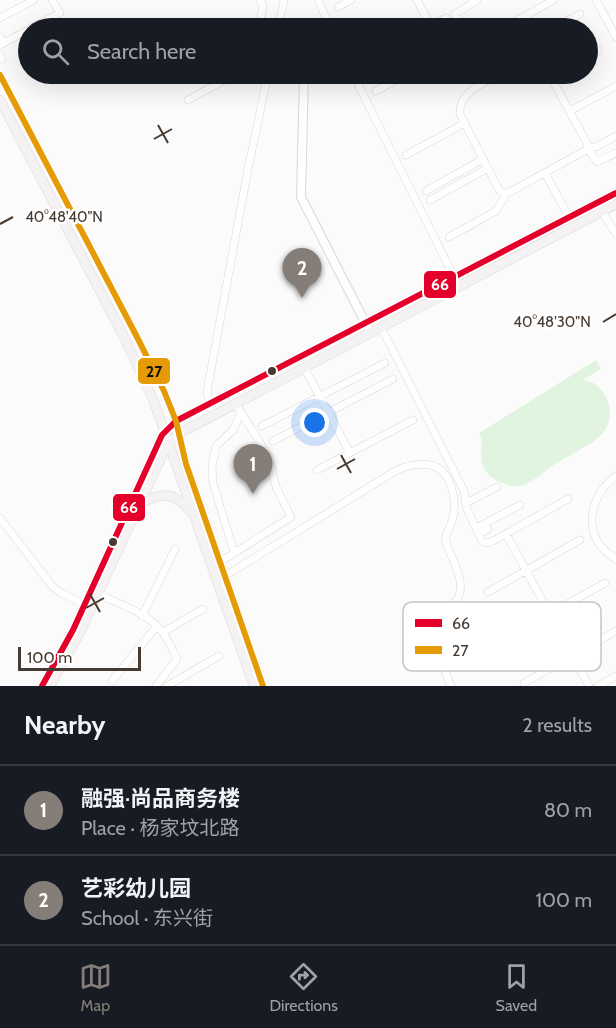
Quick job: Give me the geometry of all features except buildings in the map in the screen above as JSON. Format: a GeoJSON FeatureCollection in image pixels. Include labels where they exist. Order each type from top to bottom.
{"type":"FeatureCollection","features":[{"type":"Feature","properties":{"kind":"main road"},"geometry":{"type":"LineString","coordinates":[[0,75],[137,337],[176,421],[186,464],[263,686]]}},
{"type":"Feature","properties":{"kind":"main road"},"geometry":{"type":"LineString","coordinates":[[0,100],[124,337],[156,405],[254,686]]}},
{"type":"Feature","properties":{"kind":"main road"},"geometry":{"type":"LineString","coordinates":[[51,686],[165,430],[176,421],[616,193]]}},
{"type":"Feature","properties":{"kind":"main road"},"geometry":{"type":"LineString","coordinates":[[42,686],[88,606],[98,594],[169,442],[178,434],[238,408],[304,367],[616,204]]}},
{"type":"Feature","properties":{"kind":"main road"},"geometry":{"type":"LineString","coordinates":[[569,217],[574,226]]}},
{"type":"Feature","properties":{"kind":"main road"},"geometry":{"type":"LineString","coordinates":[[153,454],[157,429],[156,405]]}},
{"type":"Feature","properties":{"kind":"main road"},"geometry":{"type":"LineString","coordinates":[[139,505],[151,497],[170,496],[178,499],[193,515]]}},
{"type":"Feature","properties":{"kind":"street"},"geometry":{"type":"LineString","coordinates":[[0,18],[34,0]]}},
{"type":"Feature","properties":{"kind":"street"},"geometry":{"type":"LineString","coordinates":[[51,18],[60,13],[52,0]]}},
{"type":"Feature","properties":{"kind":"street"},"geometry":{"type":"LineString","coordinates":[[260,0],[262,5],[260,18]]}},
{"type":"Feature","properties":{"kind":"street"},"geometry":{"type":"LineString","coordinates":[[280,18],[284,0]]}},
{"type":"Feature","properties":{"kind":"street"},"geometry":{"type":"LineString","coordinates":[[318,0],[326,18]]}},
{"type":"Feature","properties":{"kind":"street"},"geometry":{"type":"LineString","coordinates":[[338,7],[351,0]]}},
{"type":"Feature","properties":{"kind":"street"},"geometry":{"type":"LineString","coordinates":[[417,0],[425,18]]}},
{"type":"Feature","properties":{"kind":"street"},"geometry":{"type":"LineString","coordinates":[[458,18],[455,14],[477,0]]}},
{"type":"Feature","properties":{"kind":"street"},"geometry":{"type":"LineString","coordinates":[[522,18],[554,0]]}},
{"type":"Feature","properties":{"kind":"street"},"geometry":{"type":"LineString","coordinates":[[596,0],[615,34]]}},
{"type":"Feature","properties":{"kind":"street"},"geometry":{"type":"LineString","coordinates":[[573,18],[580,14]]}},
{"type":"Feature","properties":{"kind":"street"},"geometry":{"type":"LineString","coordinates":[[0,40],[18,33]]}},
{"type":"Feature","properties":{"kind":"street"},"geometry":{"type":"LineString","coordinates":[[188,100],[218,84]]}},
{"type":"Feature","properties":{"kind":"street"},"geometry":{"type":"LineString","coordinates":[[211,403],[207,394],[209,382],[266,84]]}},
{"type":"Feature","properties":{"kind":"street"},"geometry":{"type":"LineString","coordinates":[[304,84],[301,197],[370,332]]}},
{"type":"Feature","properties":{"kind":"street"},"geometry":{"type":"LineString","coordinates":[[358,84],[459,286]]}},
{"type":"Feature","properties":{"kind":"street"},"geometry":{"type":"LineString","coordinates":[[376,91],[388,84]]}},
{"type":"Feature","properties":{"kind":"street"},"geometry":{"type":"LineString","coordinates":[[482,84],[470,90],[460,109],[499,190],[506,194]]}},
{"type":"Feature","properties":{"kind":"street"},"geometry":{"type":"LineString","coordinates":[[556,84],[597,162],[616,153]]}},
{"type":"Feature","properties":{"kind":"street"},"geometry":{"type":"LineString","coordinates":[[570,111],[616,86]]}},
{"type":"Feature","properties":{"kind":"street"},"geometry":{"type":"LineString","coordinates":[[406,155],[465,123]]}},
{"type":"Feature","properties":{"kind":"street"},"geometry":{"type":"LineString","coordinates":[[449,237],[496,211],[506,194],[588,148],[596,147],[616,136]]}},
{"type":"Feature","properties":{"kind":"street"},"geometry":{"type":"LineString","coordinates":[[426,191],[483,159]]}},
{"type":"Feature","properties":{"kind":"street"},"geometry":{"type":"LineString","coordinates":[[430,200],[488,168]]}},
{"type":"Feature","properties":{"kind":"street"},"geometry":{"type":"LineString","coordinates":[[545,173],[569,217]]}},
{"type":"Feature","properties":{"kind":"street"},"geometry":{"type":"LineString","coordinates":[[602,212],[616,234]]}},
{"type":"Feature","properties":{"kind":"street"},"geometry":{"type":"LineString","coordinates":[[381,327],[465,491],[466,503],[477,531],[485,543],[506,534],[568,499]]}},
{"type":"Feature","properties":{"kind":"street"},"geometry":{"type":"LineString","coordinates":[[262,426],[385,363]]}},
{"type":"Feature","properties":{"kind":"street"},"geometry":{"type":"LineString","coordinates":[[304,367],[350,453]]}},
{"type":"Feature","properties":{"kind":"street"},"geometry":{"type":"LineString","coordinates":[[273,441],[393,379]]}},
{"type":"Feature","properties":{"kind":"street"},"geometry":{"type":"LineString","coordinates":[[234,552],[213,483],[212,466],[216,446],[233,430],[238,408]]}},
{"type":"Feature","properties":{"kind":"street"},"geometry":{"type":"LineString","coordinates":[[220,561],[291,517],[276,487],[269,457],[238,408]]}},
{"type":"Feature","properties":{"kind":"street"},"geometry":{"type":"LineString","coordinates":[[317,470],[413,420]]}},
{"type":"Feature","properties":{"kind":"street"},"geometry":{"type":"LineString","coordinates":[[225,576],[397,470],[408,466],[432,465],[441,471],[452,488],[454,498],[453,517],[445,539],[460,579],[461,588],[456,602]]}},
{"type":"Feature","properties":{"kind":"street"},"geometry":{"type":"LineString","coordinates":[[616,476],[605,484],[596,497],[592,513],[592,529],[599,543],[616,558]]}},
{"type":"Feature","properties":{"kind":"street"},"geometry":{"type":"LineString","coordinates":[[466,503],[497,487]]}},
{"type":"Feature","properties":{"kind":"street"},"geometry":{"type":"LineString","coordinates":[[477,531],[519,505]]}},
{"type":"Feature","properties":{"kind":"street"},"geometry":{"type":"LineString","coordinates":[[0,518],[52,586],[88,606]]}},
{"type":"Feature","properties":{"kind":"street"},"geometry":{"type":"LineString","coordinates":[[477,531],[489,529]]}},
{"type":"Feature","properties":{"kind":"street"},"geometry":{"type":"LineString","coordinates":[[506,534],[543,602]]}},
{"type":"Feature","properties":{"kind":"street"},"geometry":{"type":"LineString","coordinates":[[488,592],[580,540]]}},
{"type":"Feature","properties":{"kind":"street"},"geometry":{"type":"LineString","coordinates":[[142,616],[175,549]]}},
{"type":"Feature","properties":{"kind":"street"},"geometry":{"type":"LineString","coordinates":[[571,602],[605,583]]}},
{"type":"Feature","properties":{"kind":"street"},"geometry":{"type":"LineString","coordinates":[[98,594],[142,616],[163,632],[177,659],[156,686]]}},
{"type":"Feature","properties":{"kind":"street"},"geometry":{"type":"LineString","coordinates":[[163,632],[203,609]]}},
{"type":"Feature","properties":{"kind":"street"},"geometry":{"type":"LineString","coordinates":[[112,681],[157,626]]}},
{"type":"Feature","properties":{"kind":"street"},"geometry":{"type":"LineString","coordinates":[[601,640],[616,631]]}},
{"type":"Feature","properties":{"kind":"street"},"geometry":{"type":"LineString","coordinates":[[167,686],[219,656]]}},
{"type":"Feature","properties":{"kind":"street"},"geometry":{"type":"LineString","coordinates":[[445,671],[451,686]]}},
{"type":"Feature","properties":{"kind":"street"},"geometry":{"type":"LineString","coordinates":[[524,683],[546,671]]}},
{"type":"Feature","properties":{"kind":"street"},"geometry":{"type":"LineString","coordinates":[[581,671],[589,686]]}},
{"type":"Feature","properties":{"kind":"street"},"geometry":{"type":"LineString","coordinates":[[598,686],[616,676]]}},
{"type":"Feature","properties":{"kind":"green space"},"geometry":{"type":"Polygon","coordinates":[[[596,360],[601,369],[583,380],[592,382],[601,389],[608,401],[609,422],[602,434],[587,446],[524,485],[506,485],[487,473],[482,462],[482,444],[479,433],[596,360]]]}},
{"type":"Feature","properties":{"kind":"transit line","name":"27"},"geometry":{"type":"LineString","coordinates":[[0,75],[164,391],[176,421],[186,464],[263,686]]}},
{"type":"Feature","properties":{"kind":"transit line","name":"66"},"geometry":{"type":"LineString","coordinates":[[42,686],[73,630],[162,435],[176,421],[616,193]]}},
{"type":"Feature","properties":{"kind":"place","name":"艺彩幼儿园"},"geometry":{"type":"Point","coordinates":[302,298]}},
{"type":"Feature","properties":{"kind":"place","name":"融强·尚品商务楼"},"geometry":{"type":"Point","coordinates":[253,494]}}]}
